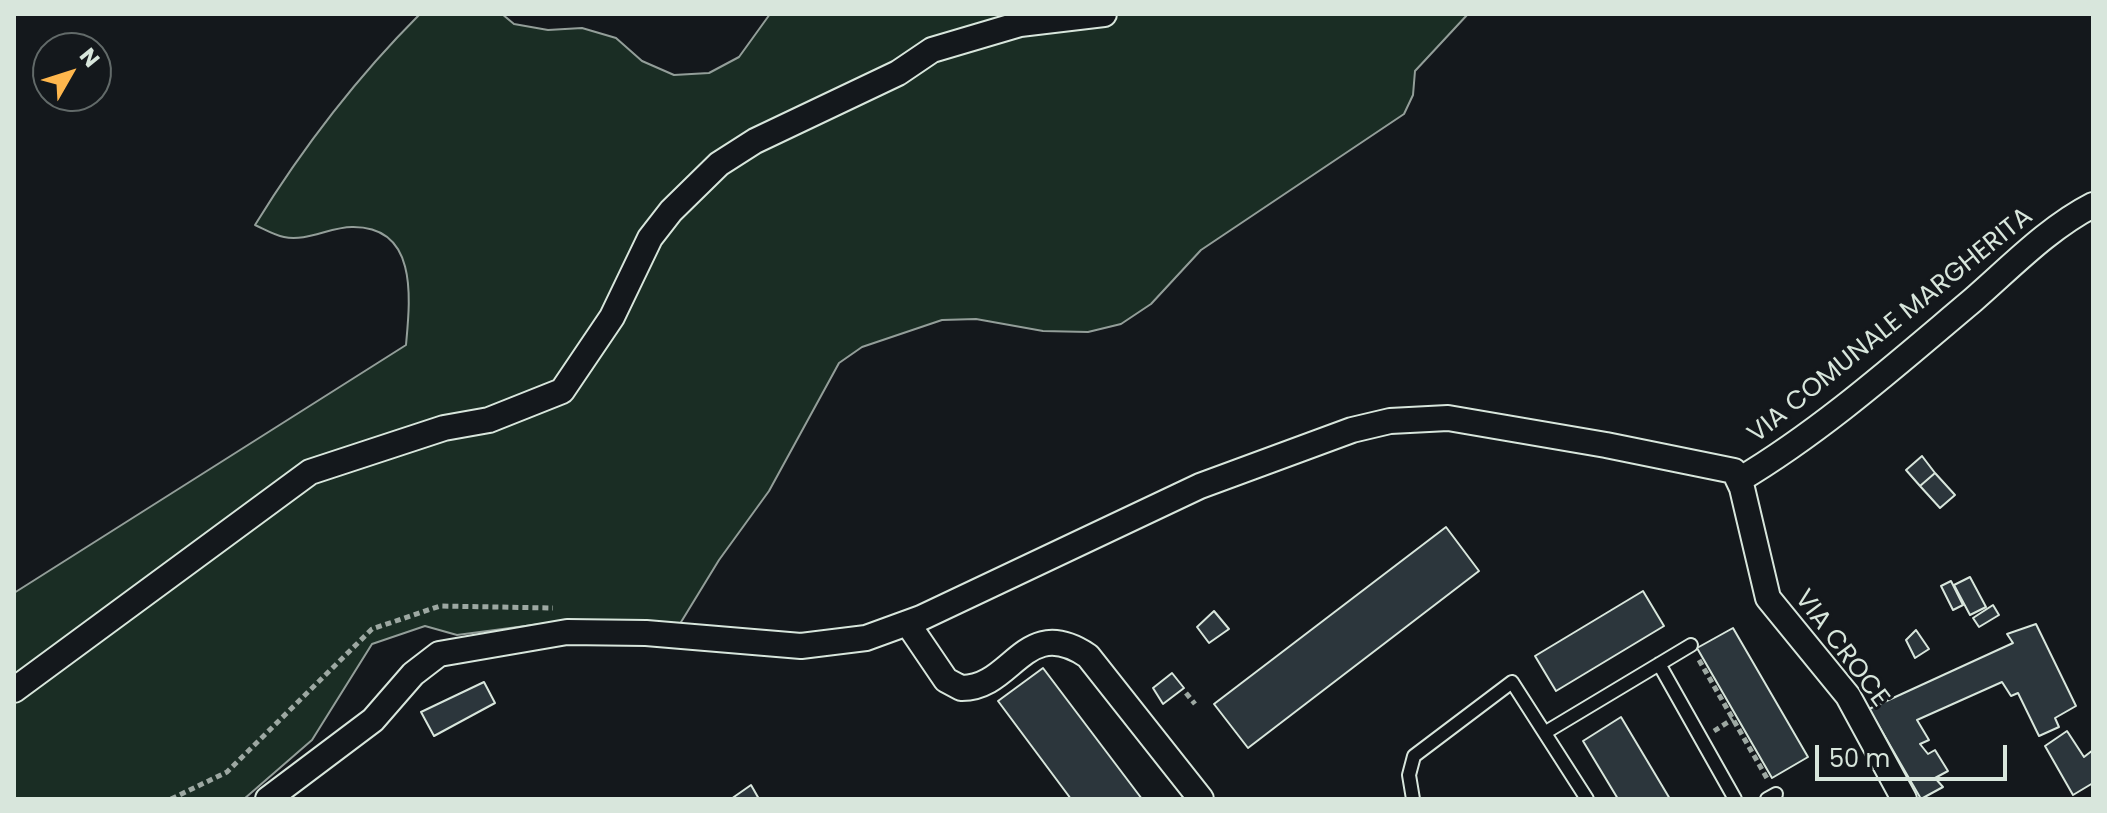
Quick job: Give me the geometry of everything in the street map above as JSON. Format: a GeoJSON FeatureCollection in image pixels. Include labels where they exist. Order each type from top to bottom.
{"type":"FeatureCollection","features":[{"type":"Feature","properties":{"kind":"street"},"geometry":{"type":"LineString","coordinates":[[14,690],[310,472],[444,428],[489,420],[562,391],[612,317],[650,238],[671,211],[731,156],[898,73],[932,50],[1020,24],[1104,14]]}},
{"type":"Feature","properties":{"kind":"street","name":"VIA COMUNALE MARGHERITA"},"geometry":{"type":"LineString","coordinates":[[268,799],[373,720],[413,674],[439,654],[567,632],[646,633],[801,646],[866,638],[908,624],[1200,486],[1352,430],[1390,421],[1448,418],[1727,468],[1739,480],[1791,447],[1902,360],[2060,225],[2093,205]]}},
{"type":"Feature","properties":{"kind":"street","name":"VIA CROCE"},"geometry":{"type":"LineString","coordinates":[[1739,480],[1768,598],[1843,690],[1904,799]]}},
{"type":"Feature","properties":{"kind":"street"},"geometry":{"type":"LineString","coordinates":[[908,624],[942,675],[961,688],[983,682],[1032,647],[1046,642],[1074,646],[1088,656],[1201,799]]}},
{"type":"Feature","properties":{"kind":"lane"},"geometry":{"type":"LineString","coordinates":[[1546,732],[1691,645]]}},
{"type":"Feature","properties":{"kind":"lane"},"geometry":{"type":"LineString","coordinates":[[1659,664],[1735,799]]}},
{"type":"Feature","properties":{"kind":"lane"},"geometry":{"type":"LineString","coordinates":[[1413,799],[1409,775],[1414,756],[1509,683],[1517,685],[1587,799]]}},
{"type":"Feature","properties":{"kind":"path"},"geometry":{"type":"LineString","coordinates":[[1691,645],[1771,796]]}},
{"type":"Feature","properties":{"kind":"path"},"geometry":{"type":"LineString","coordinates":[[1186,693],[1195,704]]}},
{"type":"Feature","properties":{"kind":"green space"},"geometry":{"type":"Polygon","coordinates":[[[420,14],[502,14],[514,24],[548,30],[582,28],[616,38],[642,61],[674,75],[709,73],[739,57],[770,14],[1468,14],[1415,71],[1413,95],[1404,114],[1201,250],[1151,304],[1121,324],[1088,332],[1043,331],[976,319],[942,320],[862,347],[839,363],[769,491],[719,560],[678,627],[571,620],[457,635],[425,626],[372,644],[312,740],[244,799],[14,799],[14,593],[406,345],[409,307],[406,269],[400,252],[389,239],[374,230],[352,227],[292,238],[255,225],[331,115],[420,14]]]}},
{"type":"Feature","properties":{"kind":"building"},"geometry":{"type":"Polygon","coordinates":[[[1922,456],[1935,473],[1920,486],[1906,470],[1922,456]]]}},
{"type":"Feature","properties":{"kind":"building"},"geometry":{"type":"Polygon","coordinates":[[[1935,473],[1955,495],[1940,508],[1920,486],[1935,473]]]}},
{"type":"Feature","properties":{"kind":"building"},"geometry":{"type":"Polygon","coordinates":[[[1446,527],[1479,571],[1248,748],[1214,704],[1446,527]]]}},
{"type":"Feature","properties":{"kind":"building"},"geometry":{"type":"Polygon","coordinates":[[[1970,577],[1986,607],[1970,615],[1954,585],[1970,577]]]}},
{"type":"Feature","properties":{"kind":"building"},"geometry":{"type":"Polygon","coordinates":[[[1951,581],[1963,605],[1953,610],[1941,586],[1951,581]]]}},
{"type":"Feature","properties":{"kind":"building"},"geometry":{"type":"Polygon","coordinates":[[[1643,591],[1664,626],[1556,691],[1535,656],[1643,591]]]}},
{"type":"Feature","properties":{"kind":"building"},"geometry":{"type":"Polygon","coordinates":[[[1993,605],[1999,615],[1979,627],[1973,618],[1993,605]]]}},
{"type":"Feature","properties":{"kind":"building"},"geometry":{"type":"Polygon","coordinates":[[[1214,611],[1229,629],[1209,643],[1197,627],[1214,611]]]}},
{"type":"Feature","properties":{"kind":"building"},"geometry":{"type":"Polygon","coordinates":[[[2036,624],[2076,706],[2055,718],[2059,727],[2039,736],[2018,693],[2011,696],[2002,682],[1917,720],[1929,740],[1920,744],[1928,754],[1935,750],[1948,771],[1935,778],[1943,787],[1921,799],[1869,709],[2013,643],[2007,634],[2036,624]]]}},
{"type":"Feature","properties":{"kind":"building"},"geometry":{"type":"Polygon","coordinates":[[[1733,628],[1808,757],[1772,778],[1697,648],[1733,628]]]}},
{"type":"Feature","properties":{"kind":"building"},"geometry":{"type":"Polygon","coordinates":[[[1916,630],[1929,649],[1915,658],[1906,640],[1916,630]]]}},
{"type":"Feature","properties":{"kind":"building"},"geometry":{"type":"Polygon","coordinates":[[[1043,668],[1142,799],[1071,799],[998,701],[1043,668]]]}},
{"type":"Feature","properties":{"kind":"building"},"geometry":{"type":"Polygon","coordinates":[[[1172,673],[1184,688],[1163,704],[1153,688],[1172,673]]]}},
{"type":"Feature","properties":{"kind":"building"},"geometry":{"type":"Polygon","coordinates":[[[484,682],[495,703],[434,736],[421,712],[484,682]]]}},
{"type":"Feature","properties":{"kind":"building"},"geometry":{"type":"Polygon","coordinates":[[[1621,717],[1670,799],[1618,799],[1583,741],[1621,717]]]}},
{"type":"Feature","properties":{"kind":"building"},"geometry":{"type":"Polygon","coordinates":[[[2067,731],[2084,757],[2093,750],[2093,783],[2073,795],[2045,746],[2067,731]]]}},
{"type":"Feature","properties":{"kind":"building"},"geometry":{"type":"Polygon","coordinates":[[[751,785],[759,799],[731,799],[751,785]]]}}]}
